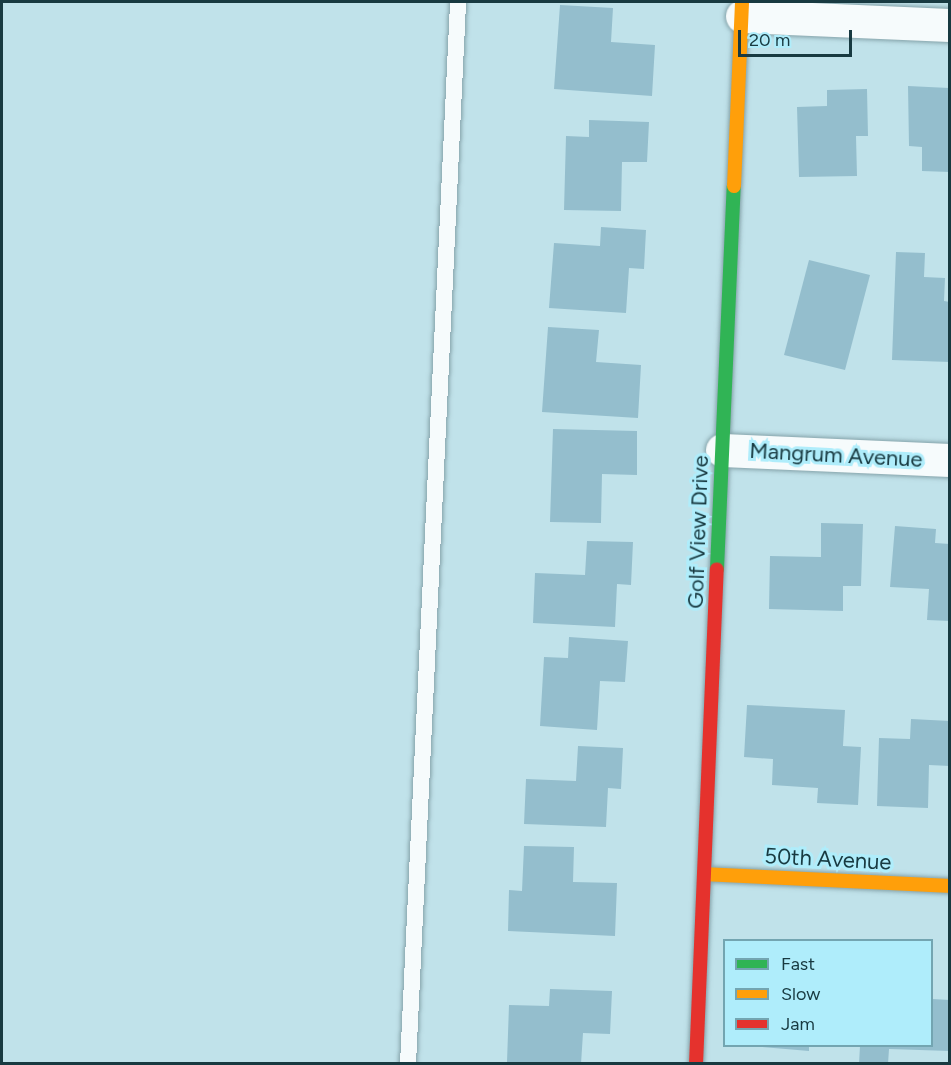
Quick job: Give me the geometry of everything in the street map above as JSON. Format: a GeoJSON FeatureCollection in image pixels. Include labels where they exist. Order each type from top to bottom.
{"type":"FeatureCollection","features":[{"type":"Feature","properties":{"kind":"street"},"geometry":{"type":"LineString","coordinates":[[742,9],[950,25]]}},
{"type":"Feature","properties":{"kind":"street","name":"Golf View Drive"},"geometry":{"type":"LineString","coordinates":[[696,1064],[742,9]]}},
{"type":"Feature","properties":{"kind":"street","name":"Mangrum Avenue"},"geometry":{"type":"LineString","coordinates":[[722,450],[950,460]]}},
{"type":"Feature","properties":{"kind":"street","name":"50th Avenue"},"geometry":{"type":"LineString","coordinates":[[704,874],[950,886]]}},
{"type":"Feature","properties":{"kind":"lane"},"geometry":{"type":"LineString","coordinates":[[408,1064],[458,2]]}},
{"type":"Feature","properties":{"kind":"building"},"geometry":{"type":"Polygon","coordinates":[[[560,5],[613,8],[611,42],[655,45],[652,96],[554,89],[560,5]]]}},
{"type":"Feature","properties":{"kind":"building"},"geometry":{"type":"Polygon","coordinates":[[[908,86],[949,88],[950,172],[922,171],[922,147],[909,146],[908,86]]]}},
{"type":"Feature","properties":{"kind":"building"},"geometry":{"type":"Polygon","coordinates":[[[867,89],[868,136],[856,136],[857,176],[799,177],[797,107],[827,106],[827,90],[867,89]]]}},
{"type":"Feature","properties":{"kind":"building"},"geometry":{"type":"Polygon","coordinates":[[[589,120],[649,122],[647,162],[622,162],[621,211],[564,210],[566,136],[589,137],[589,120]]]}},
{"type":"Feature","properties":{"kind":"building"},"geometry":{"type":"Polygon","coordinates":[[[601,227],[646,230],[644,269],[629,268],[626,313],[549,308],[554,243],[600,246],[601,227]]]}},
{"type":"Feature","properties":{"kind":"building"},"geometry":{"type":"Polygon","coordinates":[[[896,252],[925,253],[924,277],[945,278],[944,301],[950,302],[950,362],[892,360],[896,252]]]}},
{"type":"Feature","properties":{"kind":"building"},"geometry":{"type":"Polygon","coordinates":[[[809,260],[870,275],[845,370],[784,355],[809,260]]]}},
{"type":"Feature","properties":{"kind":"building"},"geometry":{"type":"Polygon","coordinates":[[[548,327],[599,330],[596,362],[641,365],[638,418],[542,412],[548,327]]]}},
{"type":"Feature","properties":{"kind":"building"},"geometry":{"type":"Polygon","coordinates":[[[553,429],[637,431],[637,475],[602,474],[601,523],[550,522],[553,429]]]}},
{"type":"Feature","properties":{"kind":"building"},"geometry":{"type":"Polygon","coordinates":[[[821,523],[863,524],[861,586],[843,586],[843,611],[769,609],[770,556],[821,557],[821,523]]]}},
{"type":"Feature","properties":{"kind":"building"},"geometry":{"type":"Polygon","coordinates":[[[895,526],[936,529],[935,543],[950,544],[950,621],[927,620],[929,589],[890,587],[895,526]]]}},
{"type":"Feature","properties":{"kind":"building"},"geometry":{"type":"Polygon","coordinates":[[[587,541],[633,542],[631,585],[617,584],[615,627],[533,623],[535,573],[585,575],[587,541]]]}},
{"type":"Feature","properties":{"kind":"building"},"geometry":{"type":"Polygon","coordinates":[[[569,637],[628,641],[625,682],[600,681],[597,730],[540,726],[544,657],[568,658],[569,637]]]}},
{"type":"Feature","properties":{"kind":"building"},"geometry":{"type":"Polygon","coordinates":[[[747,705],[845,710],[843,746],[861,747],[858,805],[817,803],[818,788],[772,785],[773,759],[744,757],[747,705]]]}},
{"type":"Feature","properties":{"kind":"building"},"geometry":{"type":"Polygon","coordinates":[[[911,719],[950,721],[950,766],[929,765],[928,808],[877,806],[879,738],[910,739],[911,719]]]}},
{"type":"Feature","properties":{"kind":"building"},"geometry":{"type":"Polygon","coordinates":[[[578,746],[623,748],[621,789],[608,788],[606,827],[524,824],[526,779],[576,781],[578,746]]]}},
{"type":"Feature","properties":{"kind":"building"},"geometry":{"type":"Polygon","coordinates":[[[524,846],[574,847],[573,882],[617,883],[615,936],[508,931],[509,890],[522,891],[524,846]]]}},
{"type":"Feature","properties":{"kind":"building"},"geometry":{"type":"Polygon","coordinates":[[[550,989],[612,991],[610,1034],[583,1033],[581,1064],[507,1062],[509,1005],[549,1006],[550,989]]]}},
{"type":"Feature","properties":{"kind":"building"},"geometry":{"type":"Polygon","coordinates":[[[933,999],[950,1000],[950,1051],[889,1049],[888,1064],[859,1064],[860,1047],[933,1047],[933,999]]]}},
{"type":"Feature","properties":{"kind":"building"},"geometry":{"type":"Polygon","coordinates":[[[763,1047],[809,1047],[809,1051],[763,1047]]]}},
{"type":"Feature","properties":{"kind":"traffic: fast"},"geometry":{"type":"LineString","coordinates":[[717,569],[734,186]]}},
{"type":"Feature","properties":{"kind":"traffic: slow"},"geometry":{"type":"LineString","coordinates":[[734,186],[742,2]]}},
{"type":"Feature","properties":{"kind":"traffic: slow"},"geometry":{"type":"LineString","coordinates":[[704,874],[950,886]]}},
{"type":"Feature","properties":{"kind":"traffic: jam"},"geometry":{"type":"LineString","coordinates":[[696,1064],[717,569]]}}]}
